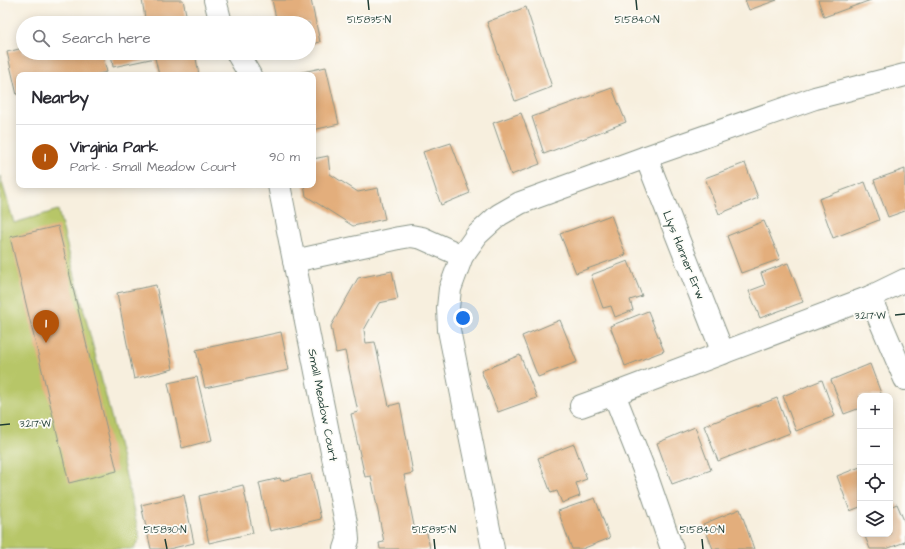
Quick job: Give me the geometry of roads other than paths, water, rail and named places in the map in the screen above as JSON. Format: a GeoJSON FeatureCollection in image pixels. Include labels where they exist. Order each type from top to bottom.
{"type":"FeatureCollection","features":[{"type":"Feature","properties":{"kind":"street"},"geometry":{"type":"LineString","coordinates":[[215,0],[219,16]]}},
{"type":"Feature","properties":{"kind":"street"},"geometry":{"type":"LineString","coordinates":[[241,60],[248,72]]}},
{"type":"Feature","properties":{"kind":"street"},"geometry":{"type":"LineString","coordinates":[[493,549],[449,330],[448,308],[450,290],[462,256],[477,235],[499,215],[520,203],[646,157],[816,98],[905,75]]}},
{"type":"Feature","properties":{"kind":"street","name":"Llys Hanner Erw"},"geometry":{"type":"LineString","coordinates":[[646,157],[723,353]]}},
{"type":"Feature","properties":{"kind":"street","name":"Small Meadow Court"},"geometry":{"type":"LineString","coordinates":[[279,188],[347,528],[348,540],[345,549]]}},
{"type":"Feature","properties":{"kind":"street"},"geometry":{"type":"LineString","coordinates":[[294,261],[410,236],[422,238],[462,256]]}},
{"type":"Feature","properties":{"kind":"street"},"geometry":{"type":"LineString","coordinates":[[581,406],[870,297],[905,280]]}},
{"type":"Feature","properties":{"kind":"street"},"geometry":{"type":"LineString","coordinates":[[870,297],[905,379]]}},
{"type":"Feature","properties":{"kind":"street"},"geometry":{"type":"LineString","coordinates":[[614,394],[648,480],[672,549]]}},
{"type":"Feature","properties":{"kind":"place","name":"Virginia Park"},"geometry":{"type":"Point","coordinates":[46,343]}}]}
